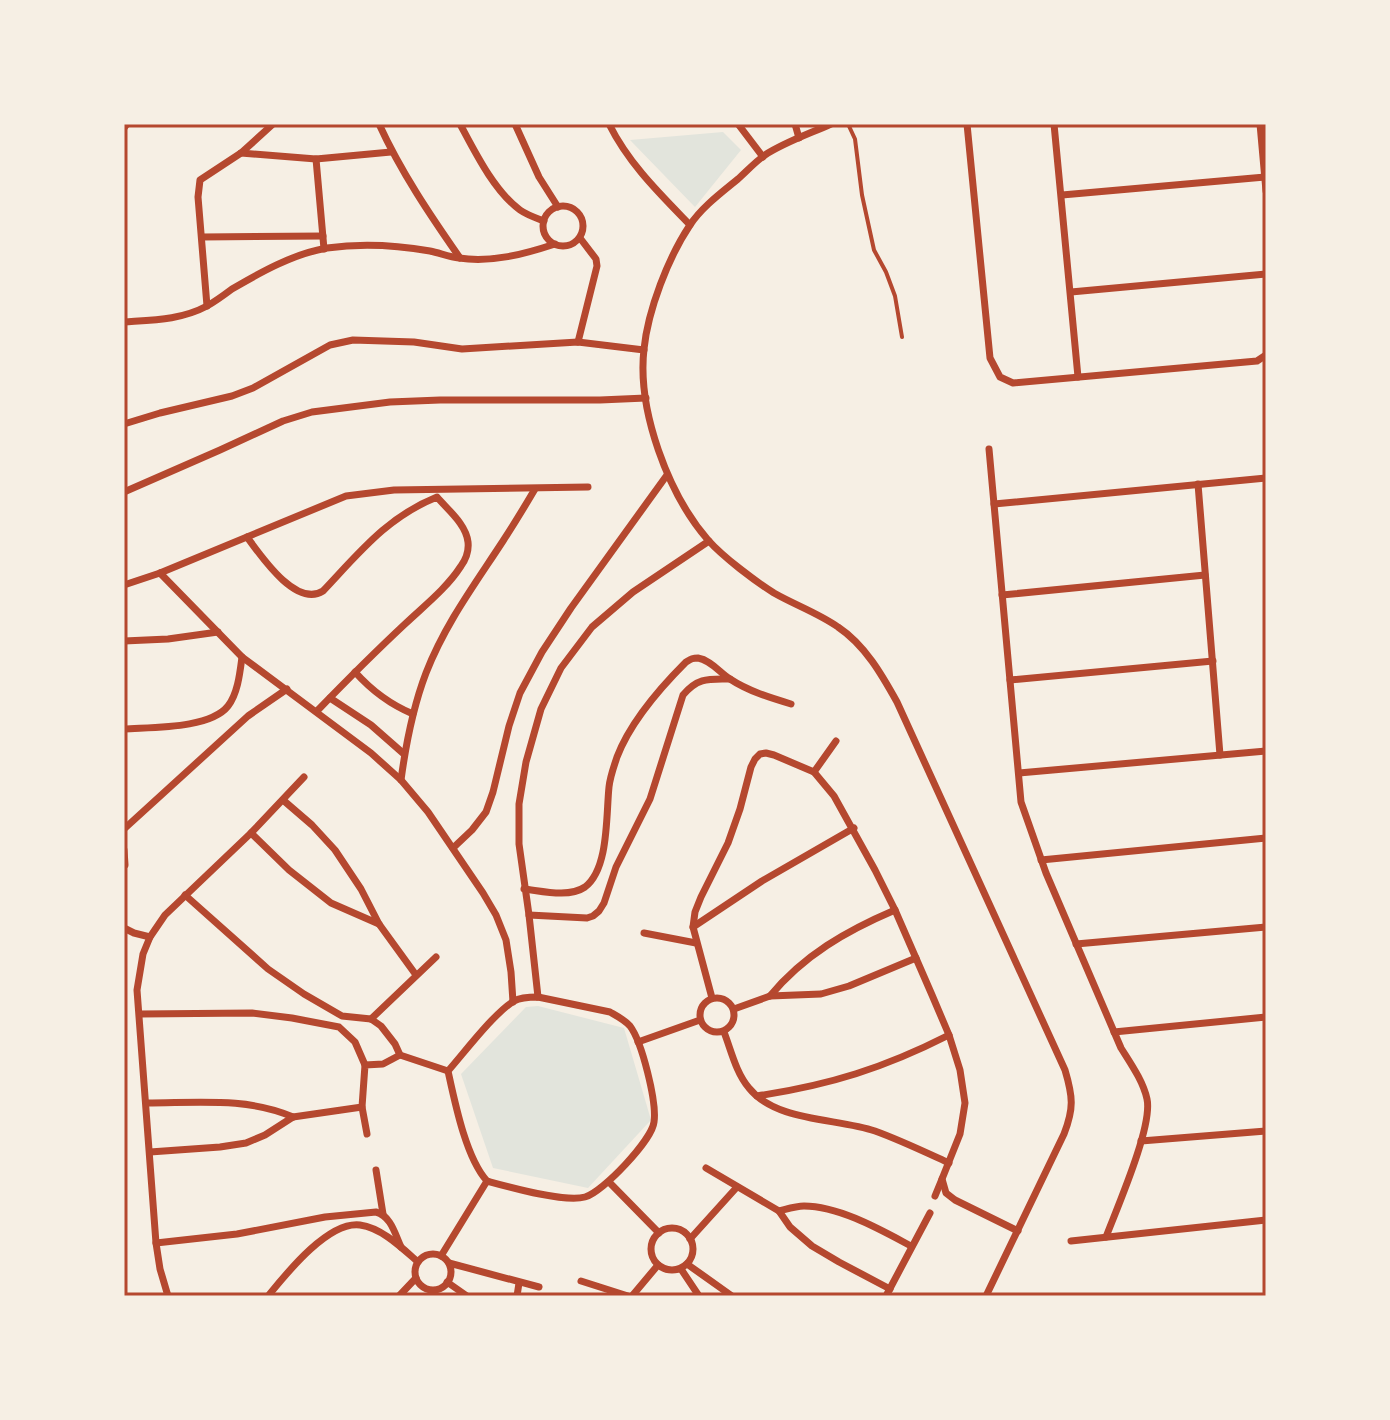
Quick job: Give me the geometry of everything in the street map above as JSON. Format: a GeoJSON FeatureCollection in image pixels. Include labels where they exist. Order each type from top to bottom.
{"type":"FeatureCollection","features":[{"type":"Feature","properties":{"kind":"street"},"geometry":{"type":"LineString","coordinates":[[207,306],[198,197],[200,180],[241,153],[273,124]]}},
{"type":"Feature","properties":{"kind":"street"},"geometry":{"type":"LineString","coordinates":[[379,124],[391,152],[460,258]]}},
{"type":"Feature","properties":{"kind":"street"},"geometry":{"type":"LineString","coordinates":[[460,124],[481,163],[507,198],[522,211],[544,221]]}},
{"type":"Feature","properties":{"kind":"street"},"geometry":{"type":"LineString","coordinates":[[515,124],[539,177],[558,207]]}},
{"type":"Feature","properties":{"kind":"street"},"geometry":{"type":"LineString","coordinates":[[609,124],[628,157],[648,182],[690,225]]}},
{"type":"Feature","properties":{"kind":"street"},"geometry":{"type":"LineString","coordinates":[[738,124],[763,157]]}},
{"type":"Feature","properties":{"kind":"street"},"geometry":{"type":"LineString","coordinates":[[795,124],[799,138]]}},
{"type":"Feature","properties":{"kind":"street"},"geometry":{"type":"LineString","coordinates":[[831,124],[763,157],[712,201],[690,225],[668,267],[652,309],[644,350],[646,398],[667,475],[709,541],[773,592],[840,628],[879,670],[897,702],[1065,1070],[1073,1095],[1071,1116],[986,1296]]}},
{"type":"Feature","properties":{"kind":"street"},"geometry":{"type":"LineString","coordinates":[[967,124],[990,358],[1000,377],[1013,383],[1257,361],[1266,355]]}},
{"type":"Feature","properties":{"kind":"street"},"geometry":{"type":"LineString","coordinates":[[1054,124],[1078,377]]}},
{"type":"Feature","properties":{"kind":"street"},"geometry":{"type":"LineString","coordinates":[[1260,124],[1266,191]]}},
{"type":"Feature","properties":{"kind":"street"},"geometry":{"type":"LineString","coordinates":[[241,153],[316,159],[391,152]]}},
{"type":"Feature","properties":{"kind":"street"},"geometry":{"type":"LineString","coordinates":[[316,159],[324,249]]}},
{"type":"Feature","properties":{"kind":"street"},"geometry":{"type":"LineString","coordinates":[[1062,195],[1265,177]]}},
{"type":"Feature","properties":{"kind":"street"},"geometry":{"type":"LineString","coordinates":[[124,322],[186,315],[207,306],[256,275],[324,249],[360,244],[391,245],[460,258],[487,259],[533,252],[555,244],[569,245],[580,238],[583,224],[577,212],[565,206],[558,207],[544,221],[545,235],[555,244]]}},
{"type":"Feature","properties":{"kind":"street"},"geometry":{"type":"LineString","coordinates":[[202,237],[323,236]]}},
{"type":"Feature","properties":{"kind":"street"},"geometry":{"type":"LineString","coordinates":[[578,342],[597,266],[596,259],[580,238]]}},
{"type":"Feature","properties":{"kind":"street"},"geometry":{"type":"LineString","coordinates":[[1071,292],[1266,274]]}},
{"type":"Feature","properties":{"kind":"street"},"geometry":{"type":"LineString","coordinates":[[124,424],[232,396],[253,388],[330,345],[353,340],[414,342],[462,349],[578,342],[644,350]]}},
{"type":"Feature","properties":{"kind":"street"},"geometry":{"type":"LineString","coordinates":[[124,492],[283,421],[344,406],[415,401],[646,398]]}},
{"type":"Feature","properties":{"kind":"street"},"geometry":{"type":"LineString","coordinates":[[989,449],[1021,802],[1076,944],[1121,1048],[1136,1071],[1148,1101],[1145,1130],[1106,1237]]}},
{"type":"Feature","properties":{"kind":"street"},"geometry":{"type":"LineString","coordinates":[[453,848],[486,812],[520,693],[542,652],[667,475]]}},
{"type":"Feature","properties":{"kind":"street"},"geometry":{"type":"LineString","coordinates":[[994,504],[1266,478]]}},
{"type":"Feature","properties":{"kind":"street"},"geometry":{"type":"LineString","coordinates":[[1198,484],[1220,755]]}},
{"type":"Feature","properties":{"kind":"street"},"geometry":{"type":"LineString","coordinates":[[124,585],[346,496],[394,490],[588,487]]}},
{"type":"Feature","properties":{"kind":"street"},"geometry":{"type":"LineString","coordinates":[[317,711],[445,585],[467,555],[469,544],[465,531],[432,489]]}},
{"type":"Feature","properties":{"kind":"street"},"geometry":{"type":"LineString","coordinates":[[401,780],[413,714],[426,673],[454,615],[535,489]]}},
{"type":"Feature","properties":{"kind":"street"},"geometry":{"type":"LineString","coordinates":[[247,537],[276,573],[302,593],[317,595],[394,520],[437,497]]}},
{"type":"Feature","properties":{"kind":"street"},"geometry":{"type":"LineString","coordinates":[[538,997],[519,844],[519,804],[526,762],[541,709],[561,668],[592,627],[633,592],[709,541]]}},
{"type":"Feature","properties":{"kind":"street"},"geometry":{"type":"LineString","coordinates":[[160,573],[242,657],[371,753],[401,780],[428,812],[496,915],[506,940],[513,1002]]}},
{"type":"Feature","properties":{"kind":"street"},"geometry":{"type":"LineString","coordinates":[[1002,595],[1205,575]]}},
{"type":"Feature","properties":{"kind":"street"},"geometry":{"type":"LineString","coordinates":[[124,641],[218,632]]}},
{"type":"Feature","properties":{"kind":"street"},"geometry":{"type":"LineString","coordinates":[[124,729],[203,721],[219,714],[229,705],[238,681],[242,657]]}},
{"type":"Feature","properties":{"kind":"street"},"geometry":{"type":"LineString","coordinates":[[524,889],[579,890],[593,878],[601,859],[609,783],[617,757],[643,712],[677,671],[692,659],[706,661],[730,679],[791,704]]}},
{"type":"Feature","properties":{"kind":"street"},"geometry":{"type":"LineString","coordinates":[[1010,680],[1213,661]]}},
{"type":"Feature","properties":{"kind":"street"},"geometry":{"type":"LineString","coordinates":[[355,672],[383,699],[413,714]]}},
{"type":"Feature","properties":{"kind":"street"},"geometry":{"type":"LineString","coordinates":[[529,915],[574,918],[593,916],[599,911],[616,867],[650,799],[683,695],[697,681],[730,679]]}},
{"type":"Feature","properties":{"kind":"street"},"geometry":{"type":"LineString","coordinates":[[664,687],[683,695]]}},
{"type":"Feature","properties":{"kind":"street"},"geometry":{"type":"LineString","coordinates":[[124,829],[248,716],[287,689]]}},
{"type":"Feature","properties":{"kind":"street"},"geometry":{"type":"LineString","coordinates":[[330,698],[371,725],[404,754]]}},
{"type":"Feature","properties":{"kind":"street"},"geometry":{"type":"LineString","coordinates":[[814,772],[836,741]]}},
{"type":"Feature","properties":{"kind":"street"},"geometry":{"type":"LineString","coordinates":[[1019,773],[1266,751]]}},
{"type":"Feature","properties":{"kind":"street"},"geometry":{"type":"LineString","coordinates":[[712,998],[696,943],[693,927],[695,912],[728,843],[755,759],[760,754],[774,755],[814,772],[834,796],[854,828],[895,910],[949,1035],[960,1070],[965,1103],[960,1134],[935,1196]]}},
{"type":"Feature","properties":{"kind":"street"},"geometry":{"type":"LineString","coordinates":[[168,1296],[156,1243],[137,990],[139,974],[150,937],[165,915],[304,777]]}},
{"type":"Feature","properties":{"kind":"street"},"geometry":{"type":"LineString","coordinates":[[283,800],[335,850],[361,889],[379,924],[416,975]]}},
{"type":"Feature","properties":{"kind":"street"},"geometry":{"type":"LineString","coordinates":[[693,927],[762,881],[854,828]]}},
{"type":"Feature","properties":{"kind":"street"},"geometry":{"type":"LineString","coordinates":[[251,833],[289,870],[331,903],[379,924]]}},
{"type":"Feature","properties":{"kind":"street"},"geometry":{"type":"LineString","coordinates":[[1041,860],[1266,838]]}},
{"type":"Feature","properties":{"kind":"street"},"geometry":{"type":"LineString","coordinates":[[124,850],[125,865]]}},
{"type":"Feature","properties":{"kind":"street"},"geometry":{"type":"LineString","coordinates":[[601,859],[616,867]]}},
{"type":"Feature","properties":{"kind":"street"},"geometry":{"type":"LineString","coordinates":[[185,895],[268,969],[304,994],[342,1016],[371,1019],[381,1026],[400,1055],[448,1071]]}},
{"type":"Feature","properties":{"kind":"street"},"geometry":{"type":"LineString","coordinates":[[770,996],[796,967],[833,940],[895,910]]}},
{"type":"Feature","properties":{"kind":"street"},"geometry":{"type":"LineString","coordinates":[[1076,944],[1266,927]]}},
{"type":"Feature","properties":{"kind":"street"},"geometry":{"type":"LineString","coordinates":[[124,928],[150,937]]}},
{"type":"Feature","properties":{"kind":"street"},"geometry":{"type":"LineString","coordinates":[[644,933],[696,943]]}},
{"type":"Feature","properties":{"kind":"street"},"geometry":{"type":"LineString","coordinates":[[371,1019],[436,957]]}},
{"type":"Feature","properties":{"kind":"street"},"geometry":{"type":"LineString","coordinates":[[734,1009],[770,996],[821,994],[849,986],[916,958]]}},
{"type":"Feature","properties":{"kind":"street"},"geometry":{"type":"LineString","coordinates":[[538,997],[610,1012],[630,1026],[638,1042],[652,1093],[654,1123],[650,1136],[609,1182],[593,1194],[576,1199],[487,1181],[473,1162],[448,1071],[496,1017],[522,998],[538,997]]}},
{"type":"Feature","properties":{"kind":"street"},"geometry":{"type":"LineString","coordinates":[[712,998],[725,1000],[734,1009],[732,1024],[724,1032],[710,1031],[700,1020],[702,1007],[712,998]]}},
{"type":"Feature","properties":{"kind":"street"},"geometry":{"type":"LineString","coordinates":[[140,1014],[252,1013],[339,1027],[355,1042],[365,1065],[362,1107],[367,1134]]}},
{"type":"Feature","properties":{"kind":"street"},"geometry":{"type":"LineString","coordinates":[[339,1027],[342,1016]]}},
{"type":"Feature","properties":{"kind":"street"},"geometry":{"type":"LineString","coordinates":[[1114,1032],[1266,1017]]}},
{"type":"Feature","properties":{"kind":"street"},"geometry":{"type":"LineString","coordinates":[[638,1042],[700,1020]]}},
{"type":"Feature","properties":{"kind":"street"},"geometry":{"type":"LineString","coordinates":[[724,1032],[741,1074],[757,1096],[784,1111],[874,1131],[949,1163]]}},
{"type":"Feature","properties":{"kind":"street"},"geometry":{"type":"LineString","coordinates":[[757,1096],[860,1074],[908,1056],[949,1035]]}},
{"type":"Feature","properties":{"kind":"street"},"geometry":{"type":"LineString","coordinates":[[365,1065],[383,1064],[400,1055]]}},
{"type":"Feature","properties":{"kind":"street"},"geometry":{"type":"LineString","coordinates":[[147,1103],[255,1104],[293,1117]]}},
{"type":"Feature","properties":{"kind":"street"},"geometry":{"type":"LineString","coordinates":[[150,1152],[246,1143],[293,1117],[362,1107]]}},
{"type":"Feature","properties":{"kind":"street"},"geometry":{"type":"LineString","coordinates":[[1141,1141],[1266,1131]]}},
{"type":"Feature","properties":{"kind":"street"},"geometry":{"type":"LineString","coordinates":[[706,1168],[779,1211],[790,1227],[812,1246],[888,1292],[930,1213]]}},
{"type":"Feature","properties":{"kind":"street"},"geometry":{"type":"LineString","coordinates":[[376,1170],[383,1214],[401,1247]]}},
{"type":"Feature","properties":{"kind":"street"},"geometry":{"type":"LineString","coordinates":[[441,1256],[487,1181]]}},
{"type":"Feature","properties":{"kind":"street"},"geometry":{"type":"LineString","coordinates":[[942,1181],[946,1193],[955,1200],[1018,1231]]}},
{"type":"Feature","properties":{"kind":"street"},"geometry":{"type":"LineString","coordinates":[[609,1182],[659,1233]]}},
{"type":"Feature","properties":{"kind":"street"},"geometry":{"type":"LineString","coordinates":[[690,1239],[737,1187]]}},
{"type":"Feature","properties":{"kind":"street"},"geometry":{"type":"LineString","coordinates":[[779,1211],[803,1206],[829,1210],[911,1246]]}},
{"type":"Feature","properties":{"kind":"street"},"geometry":{"type":"LineString","coordinates":[[156,1243],[237,1234],[349,1214],[383,1214]]}},
{"type":"Feature","properties":{"kind":"street"},"geometry":{"type":"LineString","coordinates":[[349,1214],[352,1225]]}},
{"type":"Feature","properties":{"kind":"street"},"geometry":{"type":"LineString","coordinates":[[1071,1241],[1266,1220]]}},
{"type":"Feature","properties":{"kind":"street"},"geometry":{"type":"LineString","coordinates":[[268,1296],[316,1245],[352,1225],[370,1228],[401,1247],[418,1262]]}},
{"type":"Feature","properties":{"kind":"street"},"geometry":{"type":"LineString","coordinates":[[676,1229],[690,1239],[693,1252],[684,1266],[673,1270],[658,1265],[653,1258],[653,1240],[659,1233],[676,1229]]}},
{"type":"Feature","properties":{"kind":"street"},"geometry":{"type":"LineString","coordinates":[[449,1263],[447,1282],[439,1289],[425,1292],[415,1273],[418,1262],[428,1254],[441,1256],[449,1263],[539,1287]]}},
{"type":"Feature","properties":{"kind":"street"},"geometry":{"type":"LineString","coordinates":[[581,1281],[630,1296],[658,1265]]}},
{"type":"Feature","properties":{"kind":"street"},"geometry":{"type":"LineString","coordinates":[[684,1266],[699,1296]]}},
{"type":"Feature","properties":{"kind":"street"},"geometry":{"type":"LineString","coordinates":[[684,1266],[732,1296]]}},
{"type":"Feature","properties":{"kind":"street"},"geometry":{"type":"LineString","coordinates":[[399,1296],[416,1278]]}},
{"type":"Feature","properties":{"kind":"street"},"geometry":{"type":"LineString","coordinates":[[447,1282],[467,1296]]}},
{"type":"Feature","properties":{"kind":"street"},"geometry":{"type":"LineString","coordinates":[[517,1296],[519,1283]]}},
{"type":"Feature","properties":{"kind":"lane"},"geometry":{"type":"LineString","coordinates":[[848,124],[855,139],[862,195],[874,250],[895,296],[902,337]]}},
{"type":"Feature","properties":{"kind":"shaded area"},"geometry":{"type":"Polygon","coordinates":[[[723,132],[741,150],[695,207],[630,140],[723,132]]]}},
{"type":"Feature","properties":{"kind":"shaded area"},"geometry":{"type":"Polygon","coordinates":[[[538,1006],[624,1028],[651,1120],[588,1188],[493,1168],[461,1074],[526,1007],[538,1006]]]}}]}
